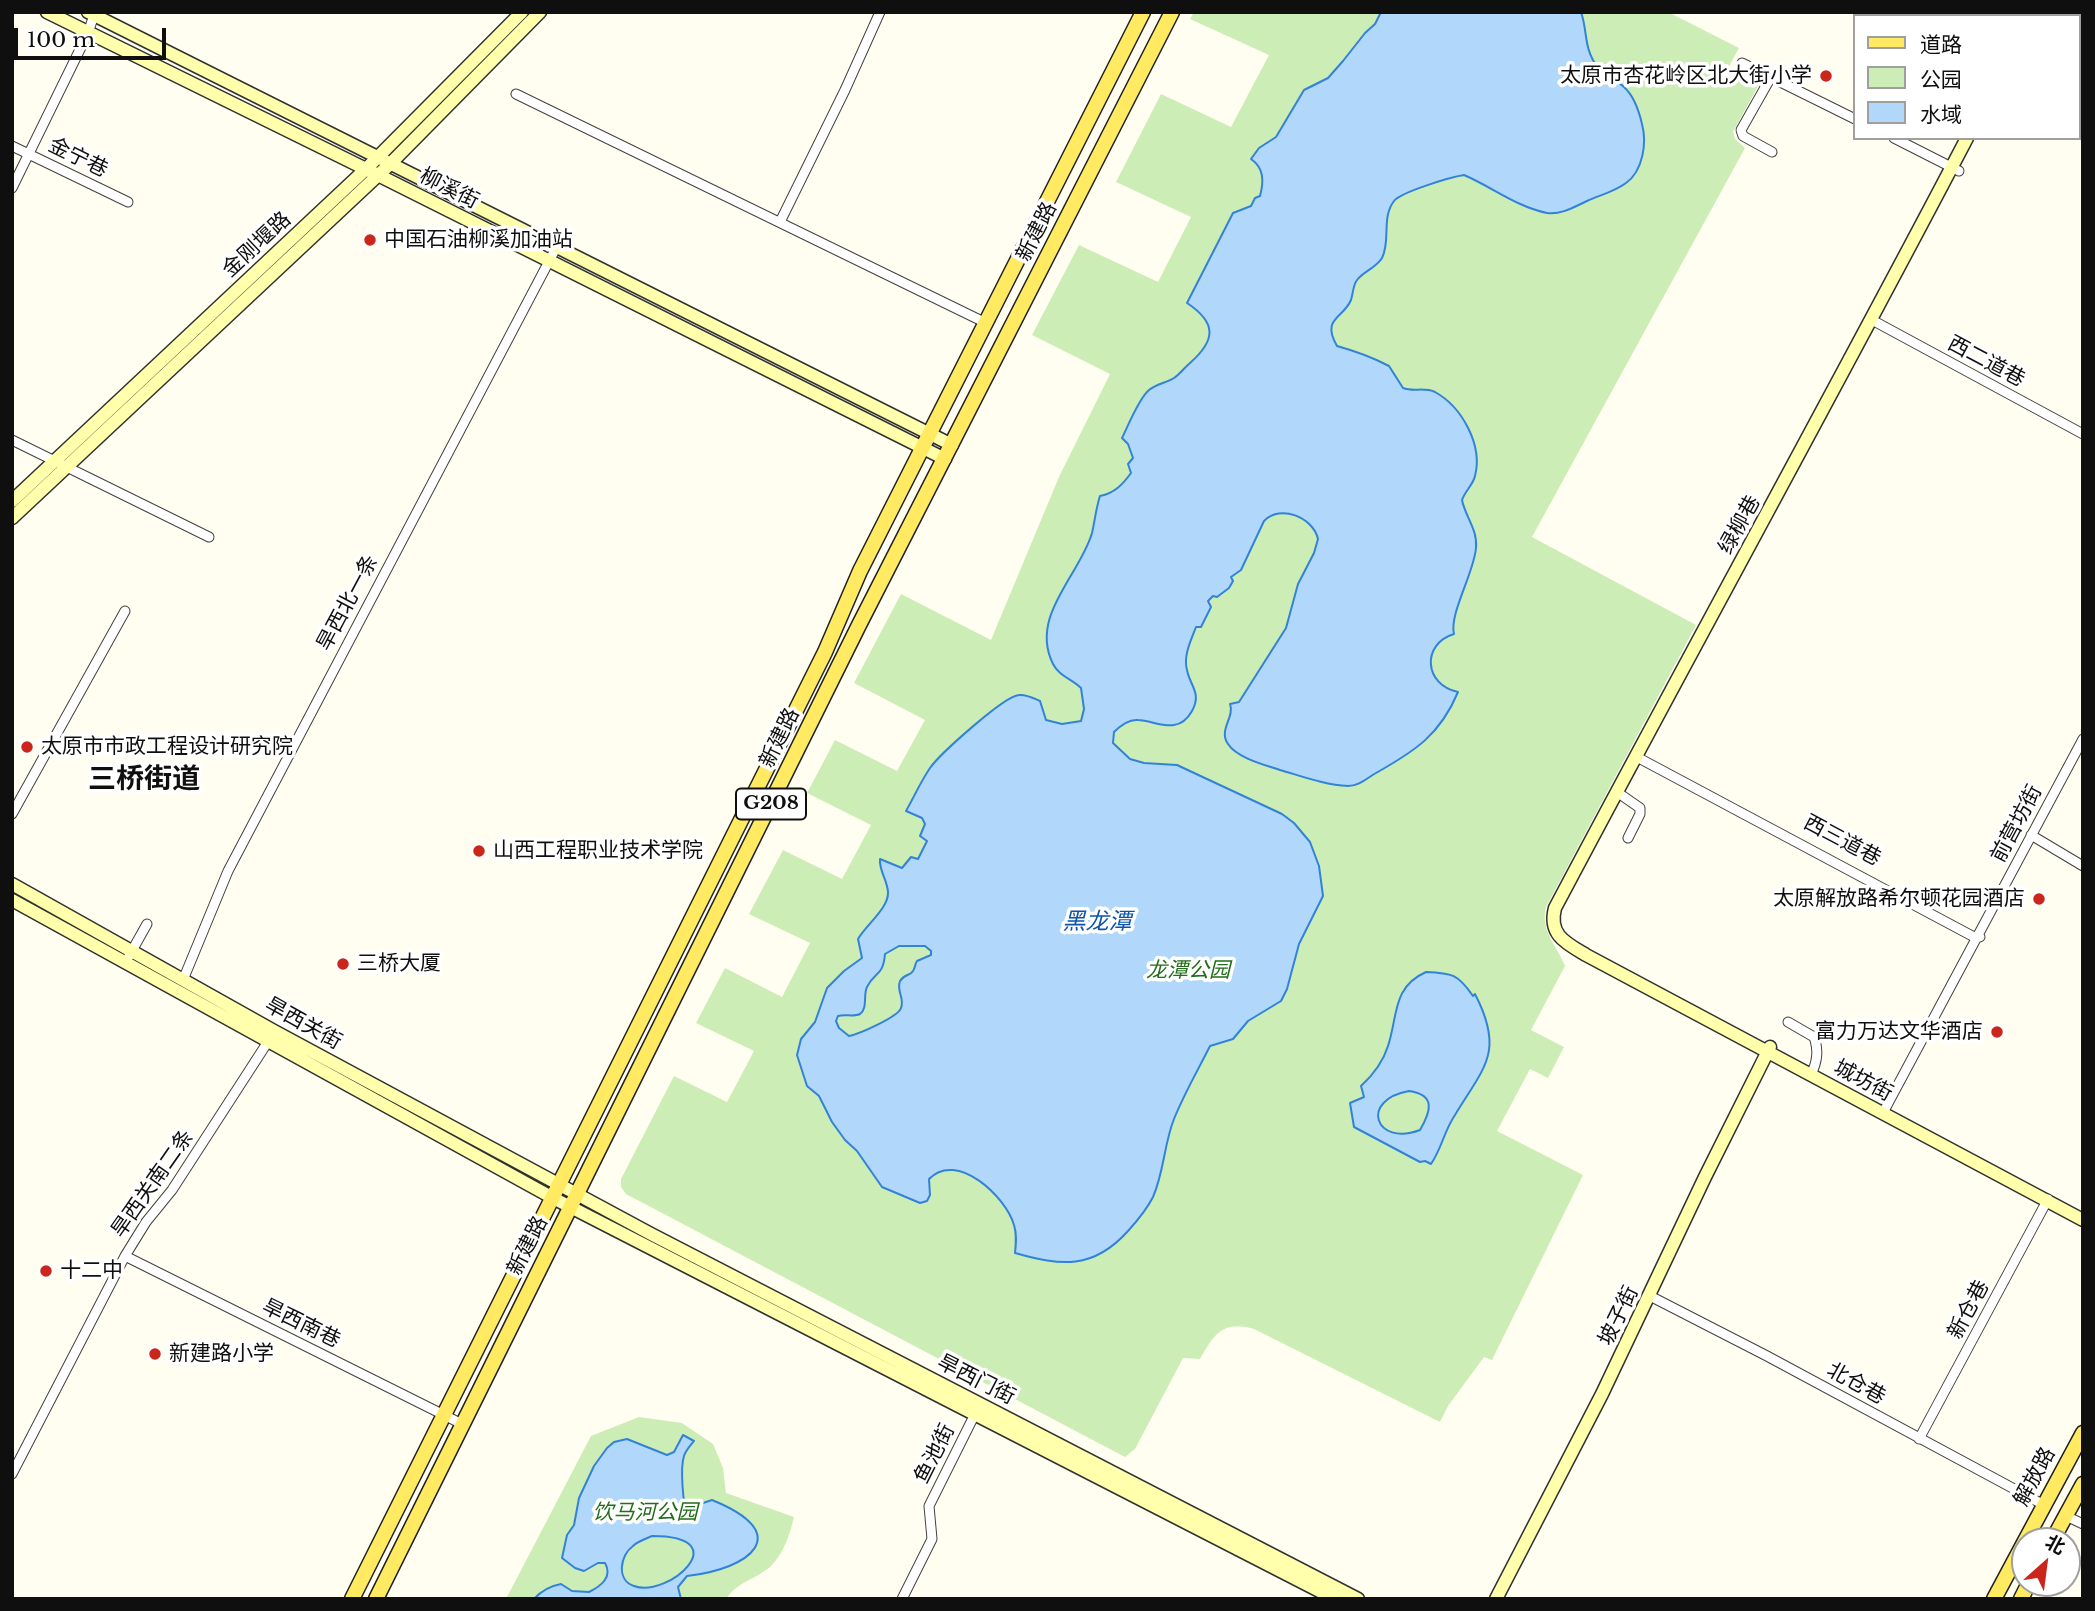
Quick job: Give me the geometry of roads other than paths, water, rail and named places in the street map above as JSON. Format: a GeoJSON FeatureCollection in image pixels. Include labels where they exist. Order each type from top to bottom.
{"type":"FeatureCollection","features":[{"type":"Feature","properties":{"kind":"main road","name":"新建路"},"geometry":{"type":"LineString","coordinates":[[376,1599],[859,625],[1172,12]]}},
{"type":"Feature","properties":{"kind":"main road","name":"新建路"},"geometry":{"type":"LineString","coordinates":[[352,1599],[825,652],[860,571],[1138,14]]}},
{"type":"Feature","properties":{"kind":"main road","name":"解放路"},"geometry":{"type":"LineString","coordinates":[[2032,1527],[2083,1433]]}},
{"type":"Feature","properties":{"kind":"main road"},"geometry":{"type":"LineString","coordinates":[[2060,1527],[2083,1484]]}},
{"type":"Feature","properties":{"kind":"main road","name":"解放路"},"geometry":{"type":"LineString","coordinates":[[1994,1599],[2011,1567]]}},
{"type":"Feature","properties":{"kind":"street","name":"柳溪街"},"geometry":{"type":"LineString","coordinates":[[47,12],[945,459]]}},
{"type":"Feature","properties":{"kind":"street"},"geometry":{"type":"LineString","coordinates":[[384,161],[522,12]]}},
{"type":"Feature","properties":{"kind":"street"},"geometry":{"type":"LineString","coordinates":[[12,518],[61,464],[540,12]]}},
{"type":"Feature","properties":{"kind":"street"},"geometry":{"type":"LineString","coordinates":[[780,222],[880,12]]}},
{"type":"Feature","properties":{"kind":"street","name":"柳溪街"},"geometry":{"type":"LineString","coordinates":[[92,13],[952,445]]}},
{"type":"Feature","properties":{"kind":"street"},"geometry":{"type":"LineString","coordinates":[[12,188],[88,33],[92,13]]}},
{"type":"Feature","properties":{"kind":"street"},"geometry":{"type":"LineString","coordinates":[[1742,63],[1854,118]]}},
{"type":"Feature","properties":{"kind":"street"},"geometry":{"type":"LineString","coordinates":[[1771,77],[1741,130],[1743,136],[1772,152]]}},
{"type":"Feature","properties":{"kind":"street"},"geometry":{"type":"LineString","coordinates":[[516,94],[986,323]]}},
{"type":"Feature","properties":{"kind":"street"},"geometry":{"type":"LineString","coordinates":[[1898,140],[1956,169]]}},
{"type":"Feature","properties":{"kind":"street","name":"绿柳巷"},"geometry":{"type":"LineString","coordinates":[[1956,169],[1966,140]]}},
{"type":"Feature","properties":{"kind":"street","name":"绿柳巷"},"geometry":{"type":"LineString","coordinates":[[1557,927],[1560,914],[1640,756],[1956,169],[1976,140]]}},
{"type":"Feature","properties":{"kind":"street","name":"金宁巷"},"geometry":{"type":"LineString","coordinates":[[12,146],[128,202]]}},
{"type":"Feature","properties":{"kind":"street","name":"旱西北一条"},"geometry":{"type":"LineString","coordinates":[[183,980],[228,871],[556,248]]}},
{"type":"Feature","properties":{"kind":"street","name":"西二道巷"},"geometry":{"type":"LineString","coordinates":[[1876,320],[2083,432]]}},
{"type":"Feature","properties":{"kind":"street"},"geometry":{"type":"LineString","coordinates":[[12,440],[209,537]]}},
{"type":"Feature","properties":{"kind":"street"},"geometry":{"type":"LineString","coordinates":[[12,500],[61,464]]}},
{"type":"Feature","properties":{"kind":"street"},"geometry":{"type":"LineString","coordinates":[[12,814],[125,611]]}},
{"type":"Feature","properties":{"kind":"street","name":"前营坊街"},"geometry":{"type":"LineString","coordinates":[[2033,837],[2083,739]]}},
{"type":"Feature","properties":{"kind":"street","name":"前营坊街"},"geometry":{"type":"LineString","coordinates":[[1886,1112],[1978,936],[2083,749]]}},
{"type":"Feature","properties":{"kind":"street","name":"西三道巷"},"geometry":{"type":"LineString","coordinates":[[1640,756],[1978,936]]}},
{"type":"Feature","properties":{"kind":"street"},"geometry":{"type":"LineString","coordinates":[[1620,794],[1640,808],[1640,814],[1628,838]]}},
{"type":"Feature","properties":{"kind":"street"},"geometry":{"type":"LineString","coordinates":[[2033,837],[2083,866]]}},
{"type":"Feature","properties":{"kind":"street","name":"旱西关街"},"geometry":{"type":"LineString","coordinates":[[12,884],[129,957],[574,1201]]}},
{"type":"Feature","properties":{"kind":"street","name":"旱西关街"},"geometry":{"type":"LineString","coordinates":[[12,900],[183,980],[271,1036]]}},
{"type":"Feature","properties":{"kind":"street"},"geometry":{"type":"LineString","coordinates":[[129,957],[147,924]]}},
{"type":"Feature","properties":{"kind":"street","name":"城坊街"},"geometry":{"type":"LineString","coordinates":[[1557,927],[1588,950],[2083,1220]]}},
{"type":"Feature","properties":{"kind":"street"},"geometry":{"type":"LineString","coordinates":[[1788,1023],[1814,1037],[1818,1046],[1818,1057],[1812,1073]]}},
{"type":"Feature","properties":{"kind":"street","name":"旱西关南二条"},"geometry":{"type":"LineString","coordinates":[[12,1474],[125,1256],[146,1222],[172,1190],[271,1036]]}},
{"type":"Feature","properties":{"kind":"street","name":"坡子街"},"geometry":{"type":"LineString","coordinates":[[1503,1599],[1653,1298],[1705,1177],[1772,1051]]}},
{"type":"Feature","properties":{"kind":"street","name":"城坊街"},"geometry":{"type":"LineString","coordinates":[[2048,1199],[2083,1214]]}},
{"type":"Feature","properties":{"kind":"street","name":"新仓巷"},"geometry":{"type":"LineString","coordinates":[[1919,1439],[2048,1199]]}},
{"type":"Feature","properties":{"kind":"street","name":"旱西门街"},"geometry":{"type":"LineString","coordinates":[[574,1201],[1335,1599]]}},
{"type":"Feature","properties":{"kind":"street","name":"旱西南巷"},"geometry":{"type":"LineString","coordinates":[[125,1256],[462,1424]]}},
{"type":"Feature","properties":{"kind":"street","name":"坡子街"},"geometry":{"type":"LineString","coordinates":[[1496,1599],[1653,1298]]}},
{"type":"Feature","properties":{"kind":"street","name":"北仓巷"},"geometry":{"type":"LineString","coordinates":[[1653,1298],[2044,1505]]}},
{"type":"Feature","properties":{"kind":"street","name":"旱西门街"},"geometry":{"type":"LineString","coordinates":[[977,1410],[1358,1599]]}},
{"type":"Feature","properties":{"kind":"street","name":"鱼池街"},"geometry":{"type":"LineString","coordinates":[[902,1599],[932,1539],[929,1506],[977,1410]]}},
{"type":"Feature","properties":{"kind":"street"},"geometry":{"type":"LineString","coordinates":[[2066,1516],[2083,1524]]}},
{"type":"Feature","properties":{"kind":"water","name":"黑龙潭"},"geometry":{"type":"Polygon","coordinates":[[[1381,12],[1581,12],[1593,61],[1604,74],[1624,87],[1636,104],[1643,131],[1644,148],[1640,164],[1632,178],[1621,186],[1557,213],[1547,213],[1525,206],[1464,175],[1406,193],[1394,201],[1388,215],[1382,258],[1357,280],[1351,300],[1332,324],[1331,330],[1337,346],[1389,366],[1403,388],[1435,392],[1445,399],[1462,417],[1473,440],[1477,464],[1475,476],[1462,500],[1475,535],[1476,548],[1455,616],[1454,634],[1436,646],[1431,664],[1438,681],[1458,692],[1443,720],[1425,740],[1403,757],[1352,786],[1322,782],[1280,770],[1232,749],[1225,739],[1230,704],[1239,702],[1286,628],[1298,584],[1318,539],[1310,525],[1295,515],[1278,514],[1264,521],[1241,570],[1231,577],[1233,581],[1229,588],[1208,601],[1211,607],[1201,627],[1196,627],[1192,637],[1186,665],[1196,694],[1192,711],[1186,719],[1174,725],[1138,720],[1128,722],[1114,732],[1113,743],[1130,759],[1144,763],[1177,765],[1282,814],[1294,823],[1310,842],[1319,866],[1323,896],[1299,944],[1287,989],[1281,1001],[1248,1021],[1233,1039],[1210,1046],[1174,1119],[1153,1197],[1131,1227],[1102,1253],[1076,1262],[1047,1261],[1015,1253],[1016,1232],[1009,1214],[991,1190],[966,1173],[953,1170],[940,1172],[929,1179],[930,1195],[927,1201],[920,1203],[882,1187],[857,1151],[832,1122],[819,1096],[807,1086],[797,1055],[801,1039],[815,1022],[827,988],[862,958],[858,939],[887,898],[880,859],[902,868],[911,857],[918,859],[927,841],[920,836],[925,824],[922,818],[906,811],[936,761],[987,715],[1019,695],[1040,701],[1046,720],[1062,724],[1081,721],[1084,709],[1081,688],[1059,672],[1053,664],[1047,646],[1047,629],[1059,596],[1086,549],[1100,496],[1118,488],[1131,473],[1128,464],[1133,458],[1128,444],[1122,438],[1145,394],[1178,375],[1205,347],[1210,332],[1208,325],[1197,310],[1187,303],[1233,213],[1251,206],[1255,198],[1260,196],[1262,175],[1251,159],[1259,148],[1276,137],[1304,90],[1328,78],[1375,24],[1381,12]],[[899,946],[885,954],[881,970],[867,987],[862,1011],[858,1015],[838,1016],[836,1021],[839,1028],[849,1036],[878,1025],[898,1012],[902,1004],[900,981],[912,973],[917,961],[931,955],[931,951],[925,946],[899,946]]]}},
{"type":"Feature","properties":{"kind":"water"},"geometry":{"type":"Polygon","coordinates":[[[1426,972],[1454,976],[1473,996],[1475,994],[1489,1031],[1490,1045],[1482,1071],[1451,1121],[1431,1164],[1420,1162],[1354,1127],[1350,1103],[1364,1097],[1361,1086],[1383,1057],[1398,1003],[1407,986],[1426,972]],[[1409,1091],[1393,1096],[1383,1103],[1379,1120],[1384,1128],[1405,1134],[1420,1130],[1429,1105],[1424,1096],[1409,1091]]]}},
{"type":"Feature","properties":{"kind":"water"},"geometry":{"type":"Polygon","coordinates":[[[683,1435],[694,1441],[683,1461],[682,1485],[687,1515],[694,1517],[700,1504],[712,1500],[738,1513],[752,1525],[758,1537],[755,1548],[745,1558],[729,1566],[687,1576],[678,1587],[681,1599],[534,1599],[546,1589],[561,1584],[572,1591],[589,1592],[607,1577],[605,1563],[598,1563],[584,1571],[562,1558],[567,1535],[574,1525],[579,1498],[594,1466],[607,1448],[614,1442],[627,1439],[667,1455],[674,1452],[683,1435]],[[652,1536],[635,1544],[623,1561],[624,1578],[634,1586],[648,1588],[677,1576],[688,1566],[693,1555],[691,1546],[678,1539],[652,1536]]]}},
{"type":"Feature","properties":{"kind":"place","name":"太原市杏花岭区北大街小学"},"geometry":{"type":"Point","coordinates":[1826,76]}},
{"type":"Feature","properties":{"kind":"place","name":"中国石油柳溪加油站"},"geometry":{"type":"Point","coordinates":[370,240]}},
{"type":"Feature","properties":{"kind":"place","name":"太原市市政工程设计研究院"},"geometry":{"type":"Point","coordinates":[27,747]}},
{"type":"Feature","properties":{"kind":"place","name":"山西工程职业技术学院"},"geometry":{"type":"Point","coordinates":[479,851]}},
{"type":"Feature","properties":{"kind":"place","name":"太原解放路希尔顿花园酒店"},"geometry":{"type":"Point","coordinates":[2039,899]}},
{"type":"Feature","properties":{"kind":"place","name":"三桥大厦"},"geometry":{"type":"Point","coordinates":[343,964]}},
{"type":"Feature","properties":{"kind":"place","name":"富力万达文华酒店"},"geometry":{"type":"Point","coordinates":[1997,1032]}},
{"type":"Feature","properties":{"kind":"place","name":"十二中"},"geometry":{"type":"Point","coordinates":[46,1271]}},
{"type":"Feature","properties":{"kind":"place","name":"新建路小学"},"geometry":{"type":"Point","coordinates":[155,1354]}},
{"type":"Feature","properties":{"kind":"district","name":"三桥街道"},"geometry":{"type":"Point","coordinates":[144,780]}},
{"type":"Feature","properties":{"kind":"park label","name":"龙潭公园"},"geometry":{"type":"Point","coordinates":[1188,971]}},
{"type":"Feature","properties":{"kind":"park label","name":"饮马河公园"},"geometry":{"type":"Point","coordinates":[645,1513]}}]}
